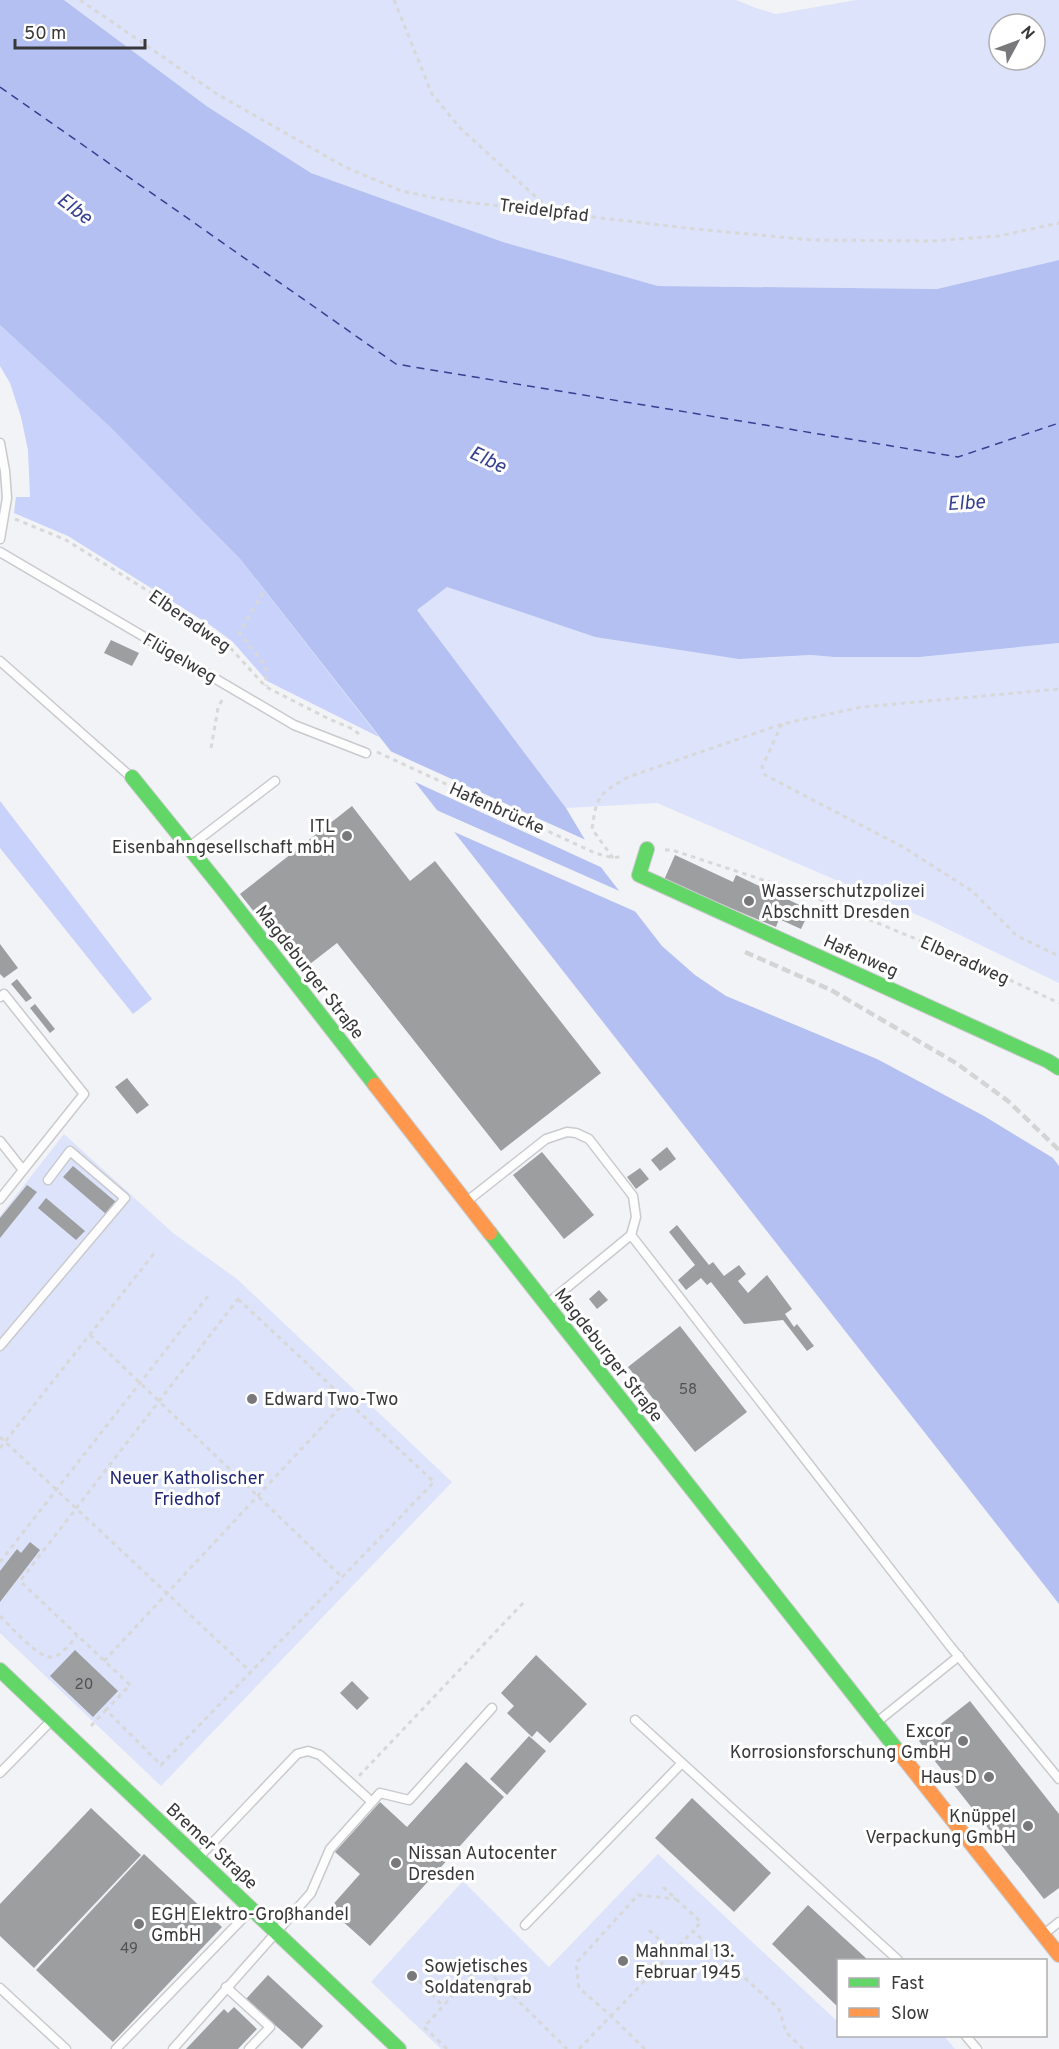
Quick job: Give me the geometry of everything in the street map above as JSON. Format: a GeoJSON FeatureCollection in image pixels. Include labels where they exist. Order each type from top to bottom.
{"type":"FeatureCollection","features":[{"type":"Feature","properties":{"kind":"street","name":"Magdeburger Straße"},"geometry":{"type":"LineString","coordinates":[[132,777],[1059,1955]]}},
{"type":"Feature","properties":{"kind":"street","name":"Hafenweg"},"geometry":{"type":"LineString","coordinates":[[647,849],[639,875],[1048,1060],[1059,1068]]}},
{"type":"Feature","properties":{"kind":"street","name":"Bremer Straße"},"geometry":{"type":"LineString","coordinates":[[0,1670],[399,2049]]}},
{"type":"Feature","properties":{"kind":"lane"},"geometry":{"type":"LineString","coordinates":[[0,443],[7,498],[0,539]]}},
{"type":"Feature","properties":{"kind":"lane","name":"Flügelweg"},"geometry":{"type":"LineString","coordinates":[[0,552],[294,725],[369,750]]}},
{"type":"Feature","properties":{"kind":"lane"},"geometry":{"type":"LineString","coordinates":[[0,661],[132,777]]}},
{"type":"Feature","properties":{"kind":"lane"},"geometry":{"type":"LineString","coordinates":[[189,847],[275,781]]}},
{"type":"Feature","properties":{"kind":"lane"},"geometry":{"type":"LineString","coordinates":[[0,997],[4,993],[84,1094],[0,1199]]}},
{"type":"Feature","properties":{"kind":"lane"},"geometry":{"type":"LineString","coordinates":[[465,1202],[546,1139],[567,1132],[589,1139],[633,1196],[636,1216],[631,1235],[546,1304]]}},
{"type":"Feature","properties":{"kind":"lane"},"geometry":{"type":"LineString","coordinates":[[0,1141],[23,1170]]}},
{"type":"Feature","properties":{"kind":"lane"},"geometry":{"type":"LineString","coordinates":[[0,1346],[125,1198],[70,1151],[48,1179]]}},
{"type":"Feature","properties":{"kind":"lane"},"geometry":{"type":"LineString","coordinates":[[631,1235],[959,1656],[1059,1779]]}},
{"type":"Feature","properties":{"kind":"lane"},"geometry":{"type":"LineString","coordinates":[[877,1722],[959,1656]]}},
{"type":"Feature","properties":{"kind":"lane"},"geometry":{"type":"LineString","coordinates":[[173,2049],[311,1893],[330,1849],[380,1793],[409,1800],[492,1708]]}},
{"type":"Feature","properties":{"kind":"lane"},"geometry":{"type":"LineString","coordinates":[[0,1773],[52,1719]]}},
{"type":"Feature","properties":{"kind":"lane"},"geometry":{"type":"LineString","coordinates":[[635,1720],[897,1959]]}},
{"type":"Feature","properties":{"kind":"lane"},"geometry":{"type":"LineString","coordinates":[[198,1857],[297,1754],[308,1751],[320,1755],[372,1802]]}},
{"type":"Feature","properties":{"kind":"lane"},"geometry":{"type":"LineString","coordinates":[[525,1925],[682,1763]]}},
{"type":"Feature","properties":{"kind":"lane"},"geometry":{"type":"LineString","coordinates":[[116,2049],[252,1909]]}},
{"type":"Feature","properties":{"kind":"lane"},"geometry":{"type":"LineString","coordinates":[[1043,1935],[1059,1922]]}},
{"type":"Feature","properties":{"kind":"lane"},"geometry":{"type":"LineString","coordinates":[[226,1987],[270,2027],[249,2049]]}},
{"type":"Feature","properties":{"kind":"lane"},"geometry":{"type":"LineString","coordinates":[[0,1988],[66,2049]]}},
{"type":"Feature","properties":{"kind":"lane"},"geometry":{"type":"LineString","coordinates":[[967,2037],[977,2049]]}},
{"type":"Feature","properties":{"kind":"path","name":"Treidelpfad"},"geometry":{"type":"LineString","coordinates":[[80,0],[217,94],[345,168],[402,191],[430,197],[695,229],[812,240],[932,241],[999,236],[1059,223]]}},
{"type":"Feature","properties":{"kind":"path"},"geometry":{"type":"LineString","coordinates":[[394,0],[432,94],[460,128],[550,211]]}},
{"type":"Feature","properties":{"kind":"path","name":"Elberadweg"},"geometry":{"type":"LineString","coordinates":[[4,514],[66,540],[182,612],[224,641],[267,687],[353,729],[366,742]]}},
{"type":"Feature","properties":{"kind":"path"},"geometry":{"type":"LineString","coordinates":[[263,593],[239,633],[266,666],[267,687]]}},
{"type":"Feature","properties":{"kind":"path"},"geometry":{"type":"LineString","coordinates":[[211,748],[218,708],[229,687]]}},
{"type":"Feature","properties":{"kind":"path"},"geometry":{"type":"LineString","coordinates":[[613,858],[592,829],[596,802],[608,789],[628,777],[782,724],[861,707],[1059,689]]}},
{"type":"Feature","properties":{"kind":"path"},"geometry":{"type":"LineString","coordinates":[[782,724],[762,767],[765,776],[903,847],[972,891],[1017,936],[1059,956]]}},
{"type":"Feature","properties":{"kind":"path","name":"Hafenbrücke"},"geometry":{"type":"LineString","coordinates":[[369,750],[595,853],[613,858]]}},
{"type":"Feature","properties":{"kind":"path","name":"Elberadweg"},"geometry":{"type":"LineString","coordinates":[[613,858],[647,849],[672,850],[812,896],[967,960],[1059,1003]]}},
{"type":"Feature","properties":{"kind":"path"},"geometry":{"type":"LineString","coordinates":[[0,1448],[156,1251]]}},
{"type":"Feature","properties":{"kind":"path"},"geometry":{"type":"LineString","coordinates":[[0,1562],[208,1296]]}},
{"type":"Feature","properties":{"kind":"path"},"geometry":{"type":"LineString","coordinates":[[91,1726],[106,1710],[130,1685],[20,1581],[238,1299],[434,1482],[161,1764],[106,1710]]}},
{"type":"Feature","properties":{"kind":"path"},"geometry":{"type":"LineString","coordinates":[[90,1335],[342,1577]]}},
{"type":"Feature","properties":{"kind":"path"},"geometry":{"type":"LineString","coordinates":[[104,1661],[347,1400]]}},
{"type":"Feature","properties":{"kind":"path"},"geometry":{"type":"LineString","coordinates":[[0,1437],[251,1672]]}},
{"type":"Feature","properties":{"kind":"path"},"geometry":{"type":"LineString","coordinates":[[352,1784],[524,1602]]}},
{"type":"Feature","properties":{"kind":"path"},"geometry":{"type":"LineString","coordinates":[[0,1616],[41,1656],[51,1657],[63,1651],[77,1636]]}},
{"type":"Feature","properties":{"kind":"path"},"geometry":{"type":"LineString","coordinates":[[579,2049],[701,1922],[663,1887]]}},
{"type":"Feature","properties":{"kind":"path"},"geometry":{"type":"LineString","coordinates":[[645,2049],[579,1988],[576,1963],[638,1895],[676,1899]]}},
{"type":"Feature","properties":{"kind":"path"},"geometry":{"type":"LineString","coordinates":[[649,1930],[673,1952]]}},
{"type":"Feature","properties":{"kind":"path"},"geometry":{"type":"LineString","coordinates":[[693,1931],[779,2009],[786,2032],[803,2049]]}},
{"type":"Feature","properties":{"kind":"path"},"geometry":{"type":"LineString","coordinates":[[447,2049],[424,2027],[481,1964],[567,2049]]}},
{"type":"Feature","properties":{"kind":"path"},"geometry":{"type":"LineString","coordinates":[[418,1981],[443,2006]]}},
{"type":"Feature","properties":{"kind":"green space"},"geometry":{"type":"Polygon","coordinates":[[[64,0],[736,0],[776,14],[856,0],[1059,0],[1059,260],[937,289],[658,286],[503,242],[311,173],[208,107],[64,0]]]}},
{"type":"Feature","properties":{"kind":"green space"},"geometry":{"type":"Polygon","coordinates":[[[447,587],[595,637],[769,658],[811,655],[920,657],[1059,643],[1059,983],[929,920],[657,803],[566,808],[416,609],[447,587]]]}},
{"type":"Feature","properties":{"kind":"green space","name":"Neuer Katholischer Friedhof"},"geometry":{"type":"Polygon","coordinates":[[[64,1134],[173,1233],[237,1279],[452,1482],[161,1786],[0,1633],[0,1216],[64,1134]]]}},
{"type":"Feature","properties":{"kind":"green space"},"geometry":{"type":"Polygon","coordinates":[[[658,1854],[837,2021],[837,2037],[945,2037],[955,2049],[441,2049],[371,1982],[463,1881],[549,1967],[658,1854]]]}},
{"type":"Feature","properties":{"kind":"shaded area"},"geometry":{"type":"Polygon","coordinates":[[[0,325],[111,428],[241,560],[379,737],[267,681],[233,642],[210,625],[68,536],[14,513],[16,497],[30,497],[28,450],[21,417],[10,383],[0,366],[0,325]]]}},
{"type":"Feature","properties":{"kind":"shaded area"},"geometry":{"type":"Polygon","coordinates":[[[0,801],[152,999],[133,1014],[0,848],[0,801]]]}},
{"type":"Feature","properties":{"kind":"water","name":"Elbe"},"geometry":{"type":"Polygon","coordinates":[[[0,0],[64,0],[208,107],[311,173],[503,242],[658,286],[937,289],[1059,260],[1059,643],[920,657],[811,655],[739,659],[595,637],[447,587],[417,610],[566,808],[603,870],[662,946],[695,975],[726,996],[877,1059],[984,1116],[1053,1158],[1059,1166],[1059,1604],[241,560],[111,428],[0,325],[0,0]]]}},
{"type":"Feature","properties":{"kind":"pier"},"geometry":{"type":"Polygon","coordinates":[[[390,751],[588,841],[607,870],[413,781],[390,751]]]}},
{"type":"Feature","properties":{"kind":"pier"},"geometry":{"type":"Polygon","coordinates":[[[434,809],[624,893],[641,914],[452,831],[434,809]]]}},
{"type":"Feature","properties":{"kind":"building"},"geometry":{"type":"Polygon","coordinates":[[[111,640],[139,653],[132,666],[104,653],[111,640]]]}},
{"type":"Feature","properties":{"kind":"building"},"geometry":{"type":"Polygon","coordinates":[[[352,806],[410,881],[435,861],[601,1073],[501,1151],[337,943],[301,971],[240,894],[352,806]]]}},
{"type":"Feature","properties":{"kind":"building"},"geometry":{"type":"Polygon","coordinates":[[[675,855],[733,882],[736,875],[810,910],[801,929],[779,919],[776,927],[664,880],[675,855]]]}},
{"type":"Feature","properties":{"kind":"building"},"geometry":{"type":"Polygon","coordinates":[[[0,944],[18,968],[4,978],[0,974],[0,944]]]}},
{"type":"Feature","properties":{"kind":"building"},"geometry":{"type":"Polygon","coordinates":[[[17,979],[32,998],[26,1002],[11,984],[17,979]]]}},
{"type":"Feature","properties":{"kind":"building"},"geometry":{"type":"Polygon","coordinates":[[[35,1004],[55,1029],[50,1033],[30,1008],[35,1004]]]}},
{"type":"Feature","properties":{"kind":"building"},"geometry":{"type":"Polygon","coordinates":[[[127,1078],[149,1105],[137,1114],[115,1087],[127,1078]]]}},
{"type":"Feature","properties":{"kind":"building"},"geometry":{"type":"Polygon","coordinates":[[[667,1147],[676,1159],[660,1171],[651,1160],[667,1147]]]}},
{"type":"Feature","properties":{"kind":"building"},"geometry":{"type":"Polygon","coordinates":[[[542,1152],[594,1215],[564,1239],[513,1175],[542,1152]]]}},
{"type":"Feature","properties":{"kind":"building"},"geometry":{"type":"Polygon","coordinates":[[[73,1166],[116,1202],[106,1214],[63,1177],[73,1166]]]}},
{"type":"Feature","properties":{"kind":"building"},"geometry":{"type":"Polygon","coordinates":[[[640,1168],[649,1179],[636,1189],[627,1177],[640,1168]]]}},
{"type":"Feature","properties":{"kind":"building"},"geometry":{"type":"Polygon","coordinates":[[[27,1185],[37,1192],[0,1238],[0,1218],[27,1185]]]}},
{"type":"Feature","properties":{"kind":"building"},"geometry":{"type":"Polygon","coordinates":[[[46,1198],[85,1231],[76,1240],[38,1208],[46,1198]]]}},
{"type":"Feature","properties":{"kind":"building"},"geometry":{"type":"Polygon","coordinates":[[[677,1225],[709,1265],[713,1262],[724,1276],[739,1265],[746,1274],[738,1281],[748,1293],[767,1275],[792,1309],[785,1314],[794,1327],[797,1324],[814,1346],[807,1351],[783,1320],[744,1324],[711,1282],[707,1285],[701,1278],[686,1290],[678,1280],[695,1265],[669,1232],[677,1225]]]}},
{"type":"Feature","properties":{"kind":"building"},"geometry":{"type":"Polygon","coordinates":[[[599,1290],[608,1300],[597,1309],[589,1299],[599,1290]]]}},
{"type":"Feature","properties":{"kind":"building"},"geometry":{"type":"Polygon","coordinates":[[[680,1326],[747,1412],[695,1452],[628,1367],[680,1326]]]}},
{"type":"Feature","properties":{"kind":"building"},"geometry":{"type":"Polygon","coordinates":[[[30,1542],[40,1550],[0,1602],[0,1571],[17,1549],[21,1553],[30,1542]]]}},
{"type":"Feature","properties":{"kind":"building"},"geometry":{"type":"Polygon","coordinates":[[[75,1650],[118,1691],[93,1717],[50,1676],[75,1650]]]}},
{"type":"Feature","properties":{"kind":"building"},"geometry":{"type":"Polygon","coordinates":[[[536,1655],[587,1704],[550,1743],[537,1731],[532,1737],[507,1713],[514,1706],[501,1693],[536,1655]]]}},
{"type":"Feature","properties":{"kind":"building"},"geometry":{"type":"Polygon","coordinates":[[[352,1681],[369,1698],[357,1710],[340,1693],[352,1681]]]}},
{"type":"Feature","properties":{"kind":"building","name":"Haus D"},"geometry":{"type":"Polygon","coordinates":[[[970,1701],[1059,1814],[1059,1888],[1044,1899],[919,1741],[970,1701]]]}},
{"type":"Feature","properties":{"kind":"building"},"geometry":{"type":"Polygon","coordinates":[[[529,1736],[546,1751],[507,1795],[490,1779],[529,1736]]]}},
{"type":"Feature","properties":{"kind":"building","name":"Nissan Autocenter Dresden"},"geometry":{"type":"Polygon","coordinates":[[[466,1762],[504,1797],[370,1946],[329,1909],[360,1874],[335,1852],[380,1802],[407,1827],[466,1762]]]}},
{"type":"Feature","properties":{"kind":"building"},"geometry":{"type":"Polygon","coordinates":[[[692,1798],[771,1873],[734,1912],[655,1838],[692,1798]]]}},
{"type":"Feature","properties":{"kind":"building"},"geometry":{"type":"Polygon","coordinates":[[[91,1808],[141,1855],[34,1968],[0,1936],[0,1904],[91,1808]]]}},
{"type":"Feature","properties":{"kind":"building"},"geometry":{"type":"Polygon","coordinates":[[[144,1854],[222,1927],[113,2042],[36,1970],[144,1854]]]}},
{"type":"Feature","properties":{"kind":"building"},"geometry":{"type":"Polygon","coordinates":[[[808,1905],[867,1959],[837,1959],[837,2006],[772,1944],[808,1905]]]}},
{"type":"Feature","properties":{"kind":"building"},"geometry":{"type":"Polygon","coordinates":[[[268,1975],[323,2026],[302,2049],[246,1999],[268,1975]]]}},
{"type":"Feature","properties":{"kind":"building"},"geometry":{"type":"Polygon","coordinates":[[[234,2007],[257,2029],[238,2049],[186,2049],[224,2009],[228,2013],[234,2007]]]}},
{"type":"Feature","properties":{"kind":"ferry route"},"geometry":{"type":"LineString","coordinates":[[0,87],[396,364],[958,457],[1059,423]]}},
{"type":"Feature","properties":{"kind":"railway"},"geometry":{"type":"LineString","coordinates":[[745,952],[831,990],[956,1063],[1008,1101],[1059,1150]]}},
{"type":"Feature","properties":{"kind":"traffic: fast"},"geometry":{"type":"LineString","coordinates":[[132,777],[375,1085]]}},
{"type":"Feature","properties":{"kind":"traffic: fast"},"geometry":{"type":"LineString","coordinates":[[647,849],[639,875],[1059,1068]]}},
{"type":"Feature","properties":{"kind":"traffic: fast"},"geometry":{"type":"LineString","coordinates":[[490,1233],[898,1751]]}},
{"type":"Feature","properties":{"kind":"traffic: fast"},"geometry":{"type":"LineString","coordinates":[[0,1670],[399,2049]]}},
{"type":"Feature","properties":{"kind":"traffic: slow"},"geometry":{"type":"LineString","coordinates":[[375,1085],[490,1233]]}},
{"type":"Feature","properties":{"kind":"traffic: slow"},"geometry":{"type":"LineString","coordinates":[[898,1751],[1059,1955]]}},
{"type":"Feature","properties":{"kind":"place","name":"ITL Eisenbahngesellschaft mbH"},"geometry":{"type":"Point","coordinates":[347,836]}},
{"type":"Feature","properties":{"kind":"place","name":"Wasserschutzpolizei Abschnitt Dresden"},"geometry":{"type":"Point","coordinates":[749,901]}},
{"type":"Feature","properties":{"kind":"place","name":"Edward Two-Two"},"geometry":{"type":"Point","coordinates":[252,1399]}},
{"type":"Feature","properties":{"kind":"place","name":"Excor Korrosionsforschung GmbH"},"geometry":{"type":"Point","coordinates":[963,1741]}},
{"type":"Feature","properties":{"kind":"place","name":"Haus D"},"geometry":{"type":"Point","coordinates":[989,1777]}},
{"type":"Feature","properties":{"kind":"place","name":"Knüppel Verpackung GmbH"},"geometry":{"type":"Point","coordinates":[1028,1826]}},
{"type":"Feature","properties":{"kind":"place","name":"Nissan Autocenter Dresden"},"geometry":{"type":"Point","coordinates":[396,1863]}},
{"type":"Feature","properties":{"kind":"place","name":"EGH Elektro-Großhandel GmbH"},"geometry":{"type":"Point","coordinates":[139,1924]}},
{"type":"Feature","properties":{"kind":"place","name":"Mahnmal 13. Februar 1945"},"geometry":{"type":"Point","coordinates":[623,1961]}},
{"type":"Feature","properties":{"kind":"place","name":"Sowjetisches Soldatengrab"},"geometry":{"type":"Point","coordinates":[412,1976]}}]}
